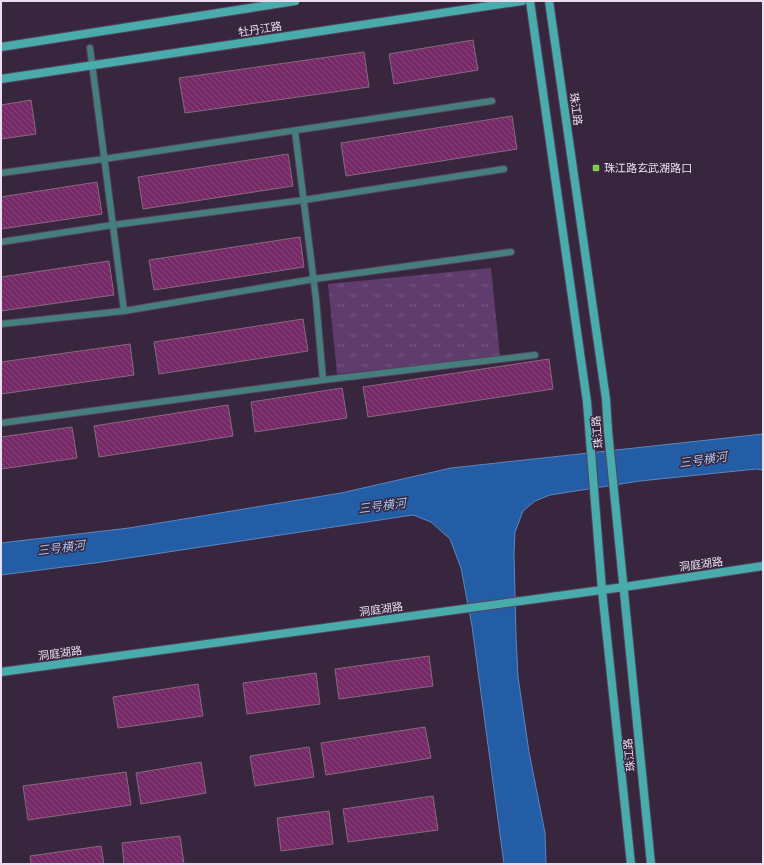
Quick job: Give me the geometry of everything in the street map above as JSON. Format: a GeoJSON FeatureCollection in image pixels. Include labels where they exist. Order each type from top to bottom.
{"type":"FeatureCollection","features":[{"type":"Feature","properties":{"kind":"street","name":"牡丹江路"},"geometry":{"type":"LineString","coordinates":[[1,47],[295,1]]}},
{"type":"Feature","properties":{"kind":"street","name":"牡丹江路"},"geometry":{"type":"LineString","coordinates":[[1,79],[522,1]]}},
{"type":"Feature","properties":{"kind":"street","name":"珠江路"},"geometry":{"type":"LineString","coordinates":[[530,1],[587,402],[602,590],[631,864]]}},
{"type":"Feature","properties":{"kind":"street","name":"珠江路"},"geometry":{"type":"LineString","coordinates":[[550,1],[606,399],[614,496],[651,864]]}},
{"type":"Feature","properties":{"kind":"street","name":"洞庭湖路"},"geometry":{"type":"LineString","coordinates":[[1,672],[624,587],[763,566]]}},
{"type":"Feature","properties":{"kind":"lane"},"geometry":{"type":"LineString","coordinates":[[90,48],[124,311]]}},
{"type":"Feature","properties":{"kind":"lane"},"geometry":{"type":"LineString","coordinates":[[1,173],[492,101]]}},
{"type":"Feature","properties":{"kind":"lane"},"geometry":{"type":"LineString","coordinates":[[296,130],[314,279],[323,380]]}},
{"type":"Feature","properties":{"kind":"lane"},"geometry":{"type":"LineString","coordinates":[[1,242],[113,225],[304,200],[504,169]]}},
{"type":"Feature","properties":{"kind":"lane"},"geometry":{"type":"LineString","coordinates":[[1,324],[124,311],[314,279],[511,252]]}},
{"type":"Feature","properties":{"kind":"lane"},"geometry":{"type":"LineString","coordinates":[[1,423],[323,380],[535,355]]}},
{"type":"Feature","properties":{"kind":"green space"},"geometry":{"type":"Polygon","coordinates":[[[491,268],[500,357],[337,374],[328,284],[491,268]]]}},
{"type":"Feature","properties":{"kind":"water","name":"三号横河"},"geometry":{"type":"Polygon","coordinates":[[[763,434],[763,470],[756,469],[640,481],[550,495],[535,501],[523,511],[515,532],[514,553],[518,677],[529,752],[545,833],[546,864],[504,864],[472,626],[461,568],[450,539],[431,522],[413,515],[95,563],[1,575],[1,543],[129,528],[341,493],[451,468],[763,434]]]}},
{"type":"Feature","properties":{"kind":"building"},"geometry":{"type":"Polygon","coordinates":[[[473,40],[478,70],[394,84],[389,54],[473,40]]]}},
{"type":"Feature","properties":{"kind":"building"},"geometry":{"type":"Polygon","coordinates":[[[364,52],[369,87],[185,113],[179,78],[364,52]]]}},
{"type":"Feature","properties":{"kind":"building"},"geometry":{"type":"Polygon","coordinates":[[[31,100],[36,134],[1,139],[1,105],[31,100]]]}},
{"type":"Feature","properties":{"kind":"building"},"geometry":{"type":"Polygon","coordinates":[[[512,116],[517,149],[346,176],[341,143],[512,116]]]}},
{"type":"Feature","properties":{"kind":"building"},"geometry":{"type":"Polygon","coordinates":[[[288,154],[293,186],[143,209],[138,177],[288,154]]]}},
{"type":"Feature","properties":{"kind":"building"},"geometry":{"type":"Polygon","coordinates":[[[97,182],[102,214],[1,229],[1,197],[97,182]]]}},
{"type":"Feature","properties":{"kind":"building"},"geometry":{"type":"Polygon","coordinates":[[[300,237],[304,267],[154,290],[149,260],[300,237]]]}},
{"type":"Feature","properties":{"kind":"building"},"geometry":{"type":"Polygon","coordinates":[[[109,261],[114,295],[1,311],[1,277],[109,261]]]}},
{"type":"Feature","properties":{"kind":"building"},"geometry":{"type":"Polygon","coordinates":[[[303,319],[308,351],[159,374],[154,342],[303,319]]]}},
{"type":"Feature","properties":{"kind":"building"},"geometry":{"type":"Polygon","coordinates":[[[130,344],[134,375],[1,394],[1,362],[130,344]]]}},
{"type":"Feature","properties":{"kind":"building"},"geometry":{"type":"Polygon","coordinates":[[[549,359],[553,389],[368,417],[363,387],[549,359]]]}},
{"type":"Feature","properties":{"kind":"building"},"geometry":{"type":"Polygon","coordinates":[[[342,388],[347,418],[255,432],[251,402],[342,388]]]}},
{"type":"Feature","properties":{"kind":"building"},"geometry":{"type":"Polygon","coordinates":[[[228,405],[233,436],[99,457],[94,426],[228,405]]]}},
{"type":"Feature","properties":{"kind":"building"},"geometry":{"type":"Polygon","coordinates":[[[72,427],[77,458],[1,469],[1,437],[72,427]]]}},
{"type":"Feature","properties":{"kind":"building"},"geometry":{"type":"Polygon","coordinates":[[[429,656],[433,686],[339,699],[335,669],[429,656]]]}},
{"type":"Feature","properties":{"kind":"building"},"geometry":{"type":"Polygon","coordinates":[[[316,673],[320,704],[247,714],[243,683],[316,673]]]}},
{"type":"Feature","properties":{"kind":"building"},"geometry":{"type":"Polygon","coordinates":[[[198,684],[203,716],[118,728],[113,697],[198,684]]]}},
{"type":"Feature","properties":{"kind":"building"},"geometry":{"type":"Polygon","coordinates":[[[425,727],[431,758],[326,775],[321,743],[425,727]]]}},
{"type":"Feature","properties":{"kind":"building"},"geometry":{"type":"Polygon","coordinates":[[[309,747],[314,777],[255,786],[250,756],[309,747]]]}},
{"type":"Feature","properties":{"kind":"building"},"geometry":{"type":"Polygon","coordinates":[[[201,762],[206,793],[141,804],[136,773],[201,762]]]}},
{"type":"Feature","properties":{"kind":"building"},"geometry":{"type":"Polygon","coordinates":[[[126,772],[131,805],[28,820],[23,786],[126,772]]]}},
{"type":"Feature","properties":{"kind":"building"},"geometry":{"type":"Polygon","coordinates":[[[433,796],[438,830],[348,842],[343,809],[433,796]]]}},
{"type":"Feature","properties":{"kind":"building"},"geometry":{"type":"Polygon","coordinates":[[[329,811],[333,844],[281,851],[277,818],[329,811]]]}},
{"type":"Feature","properties":{"kind":"building"},"geometry":{"type":"Polygon","coordinates":[[[180,836],[184,864],[124,864],[122,843],[180,836]]]}},
{"type":"Feature","properties":{"kind":"building"},"geometry":{"type":"Polygon","coordinates":[[[101,846],[104,864],[31,864],[30,856],[101,846]]]}},
{"type":"Feature","properties":{"kind":"place","name":"珠江路玄武湖路口"},"geometry":{"type":"Point","coordinates":[596,168]}}]}
